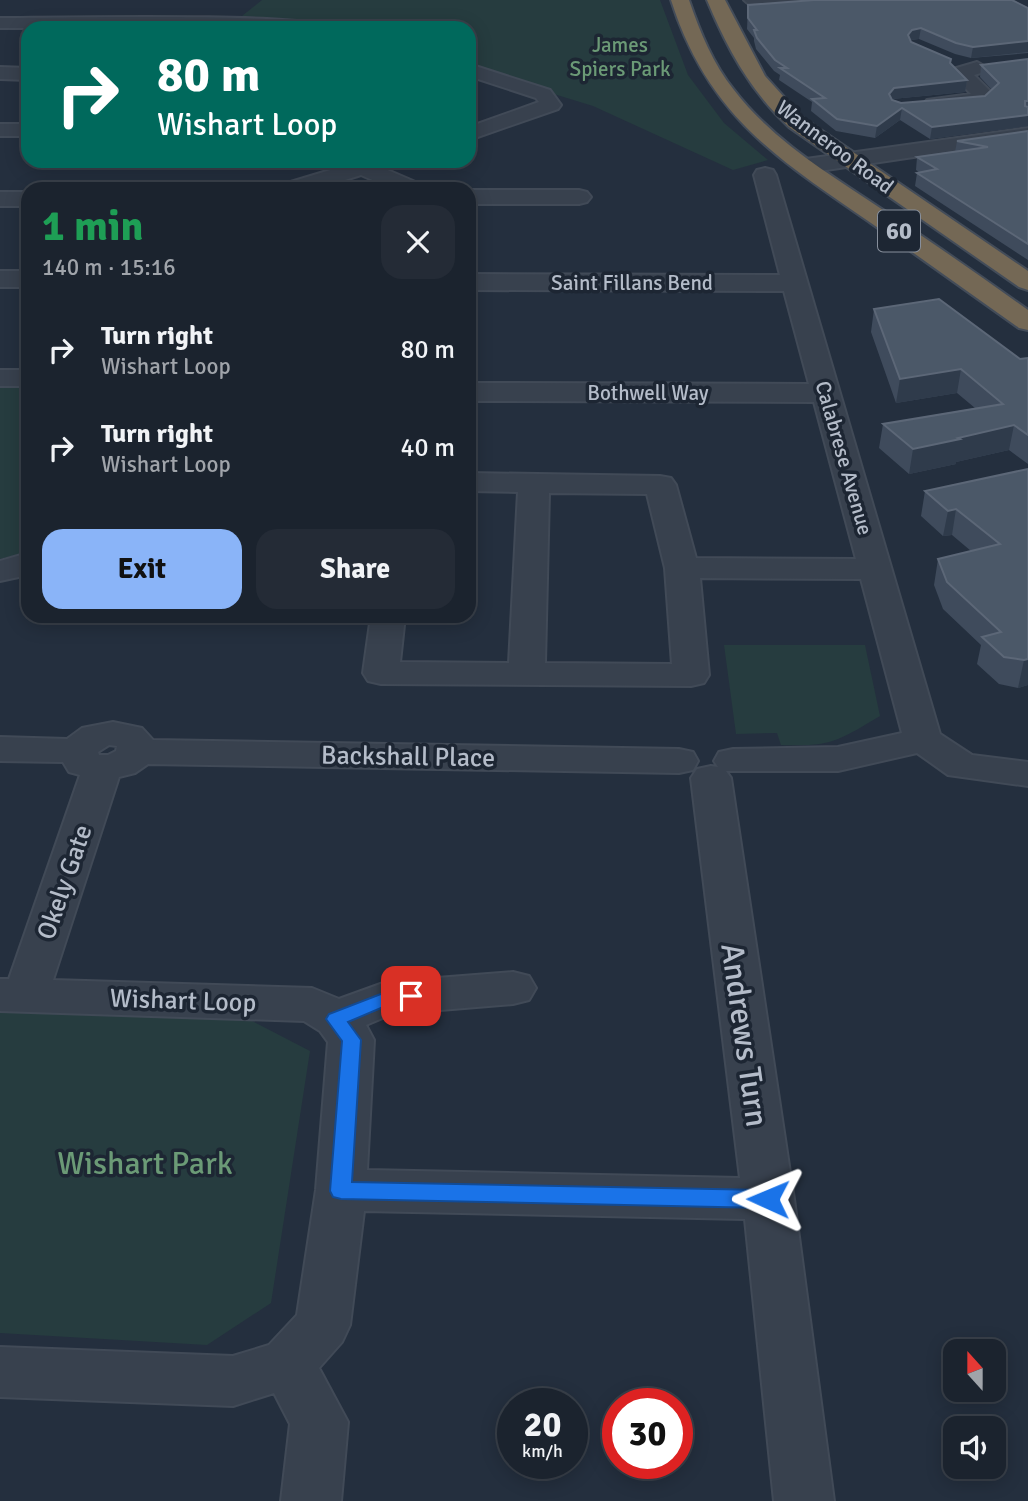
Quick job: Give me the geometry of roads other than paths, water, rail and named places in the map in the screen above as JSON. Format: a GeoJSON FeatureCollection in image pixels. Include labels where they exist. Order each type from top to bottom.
{"type":"FeatureCollection","features":[{"type":"Feature","properties":{"kind":"highway","name":"Wanneroo Road"},"geometry":{"type":"LineString","coordinates":[[680,0],[695,41],[731,101],[755,127],[806,166],[1028,321]]}},
{"type":"Feature","properties":{"kind":"highway","name":"Wanneroo Road"},"geometry":{"type":"LineString","coordinates":[[716,0],[731,35],[774,102],[803,128],[847,160],[1028,282]]}},
{"type":"Feature","properties":{"kind":"street"},"geometry":{"type":"LineString","coordinates":[[753,0],[780,5],[821,0]]}},
{"type":"Feature","properties":{"kind":"street"},"geometry":{"type":"LineString","coordinates":[[215,21],[228,4]]}},
{"type":"Feature","properties":{"kind":"street"},"geometry":{"type":"LineString","coordinates":[[236,21],[246,5]]}},
{"type":"Feature","properties":{"kind":"street"},"geometry":{"type":"LineString","coordinates":[[0,23],[21,23]]}},
{"type":"Feature","properties":{"kind":"street"},"geometry":{"type":"LineString","coordinates":[[941,61],[977,68]]}},
{"type":"Feature","properties":{"kind":"street"},"geometry":{"type":"LineString","coordinates":[[913,106],[975,102],[985,95],[960,73],[1002,64]]}},
{"type":"Feature","properties":{"kind":"street"},"geometry":{"type":"LineString","coordinates":[[476,72],[543,94],[551,105],[476,132]]}},
{"type":"Feature","properties":{"kind":"street"},"geometry":{"type":"LineString","coordinates":[[0,74],[21,74]]}},
{"type":"Feature","properties":{"kind":"street"},"geometry":{"type":"LineString","coordinates":[[0,130],[21,130]]}},
{"type":"Feature","properties":{"kind":"street"},"geometry":{"type":"LineString","coordinates":[[806,166],[1028,134]]}},
{"type":"Feature","properties":{"kind":"street"},"geometry":{"type":"LineString","coordinates":[[315,182],[360,168]]}},
{"type":"Feature","properties":{"kind":"street"},"geometry":{"type":"LineString","coordinates":[[379,168],[401,182]]}},
{"type":"Feature","properties":{"kind":"street","name":"Calabrese Avenue"},"geometry":{"type":"LineString","coordinates":[[765,175],[923,740]]}},
{"type":"Feature","properties":{"kind":"street"},"geometry":{"type":"LineString","coordinates":[[476,197],[579,197]]}},
{"type":"Feature","properties":{"kind":"street"},"geometry":{"type":"LineString","coordinates":[[0,199],[21,199]]}},
{"type":"Feature","properties":{"kind":"street"},"geometry":{"type":"LineString","coordinates":[[0,279],[21,279]]}},
{"type":"Feature","properties":{"kind":"street","name":"Saint Fillans Bend"},"geometry":{"type":"LineString","coordinates":[[476,282],[796,284]]}},
{"type":"Feature","properties":{"kind":"street"},"geometry":{"type":"LineString","coordinates":[[0,378],[21,378]]}},
{"type":"Feature","properties":{"kind":"street","name":"Bothwell Way"},"geometry":{"type":"LineString","coordinates":[[476,392],[826,393]]}},
{"type":"Feature","properties":{"kind":"street"},"geometry":{"type":"LineString","coordinates":[[387,623],[381,673],[691,675],[682,568],[660,485],[476,482]]}},
{"type":"Feature","properties":{"kind":"street"},"geometry":{"type":"LineString","coordinates":[[527,676],[534,484]]}},
{"type":"Feature","properties":{"kind":"street"},"geometry":{"type":"LineString","coordinates":[[682,568],[875,569]]}},
{"type":"Feature","properties":{"kind":"street"},"geometry":{"type":"LineString","coordinates":[[923,740],[962,766],[1027,776]]}},
{"type":"Feature","properties":{"kind":"street","name":"Backshall Place"},"geometry":{"type":"LineString","coordinates":[[0,749],[106,757],[707,767],[838,759],[923,740]]}},
{"type":"Feature","properties":{"kind":"street","name":"Okely Gate"},"geometry":{"type":"LineString","coordinates":[[13,995],[106,757]]}},
{"type":"Feature","properties":{"kind":"street","name":"Andrews Turn"},"geometry":{"type":"LineString","coordinates":[[707,767],[768,1199],[804,1501]]}},
{"type":"Feature","properties":{"kind":"street"},"geometry":{"type":"LineString","coordinates":[[0,1372],[233,1381],[287,1364],[323,1325],[341,1191],[351,1040],[336,1019],[386,998],[513,988]]}},
{"type":"Feature","properties":{"kind":"street","name":"Wishart Loop"},"geometry":{"type":"LineString","coordinates":[[13,995],[312,1005],[336,1019]]}},
{"type":"Feature","properties":{"kind":"street"},"geometry":{"type":"LineString","coordinates":[[341,1191],[768,1199]]}},
{"type":"Feature","properties":{"kind":"street"},"geometry":{"type":"LineString","coordinates":[[287,1364],[319,1422],[311,1501]]}},
{"type":"Feature","properties":{"kind":"park label","name":"James Spiers Park"},"geometry":{"type":"Point","coordinates":[620,57]}},
{"type":"Feature","properties":{"kind":"park label","name":"Wishart Park"},"geometry":{"type":"Point","coordinates":[145,1163]}}]}
